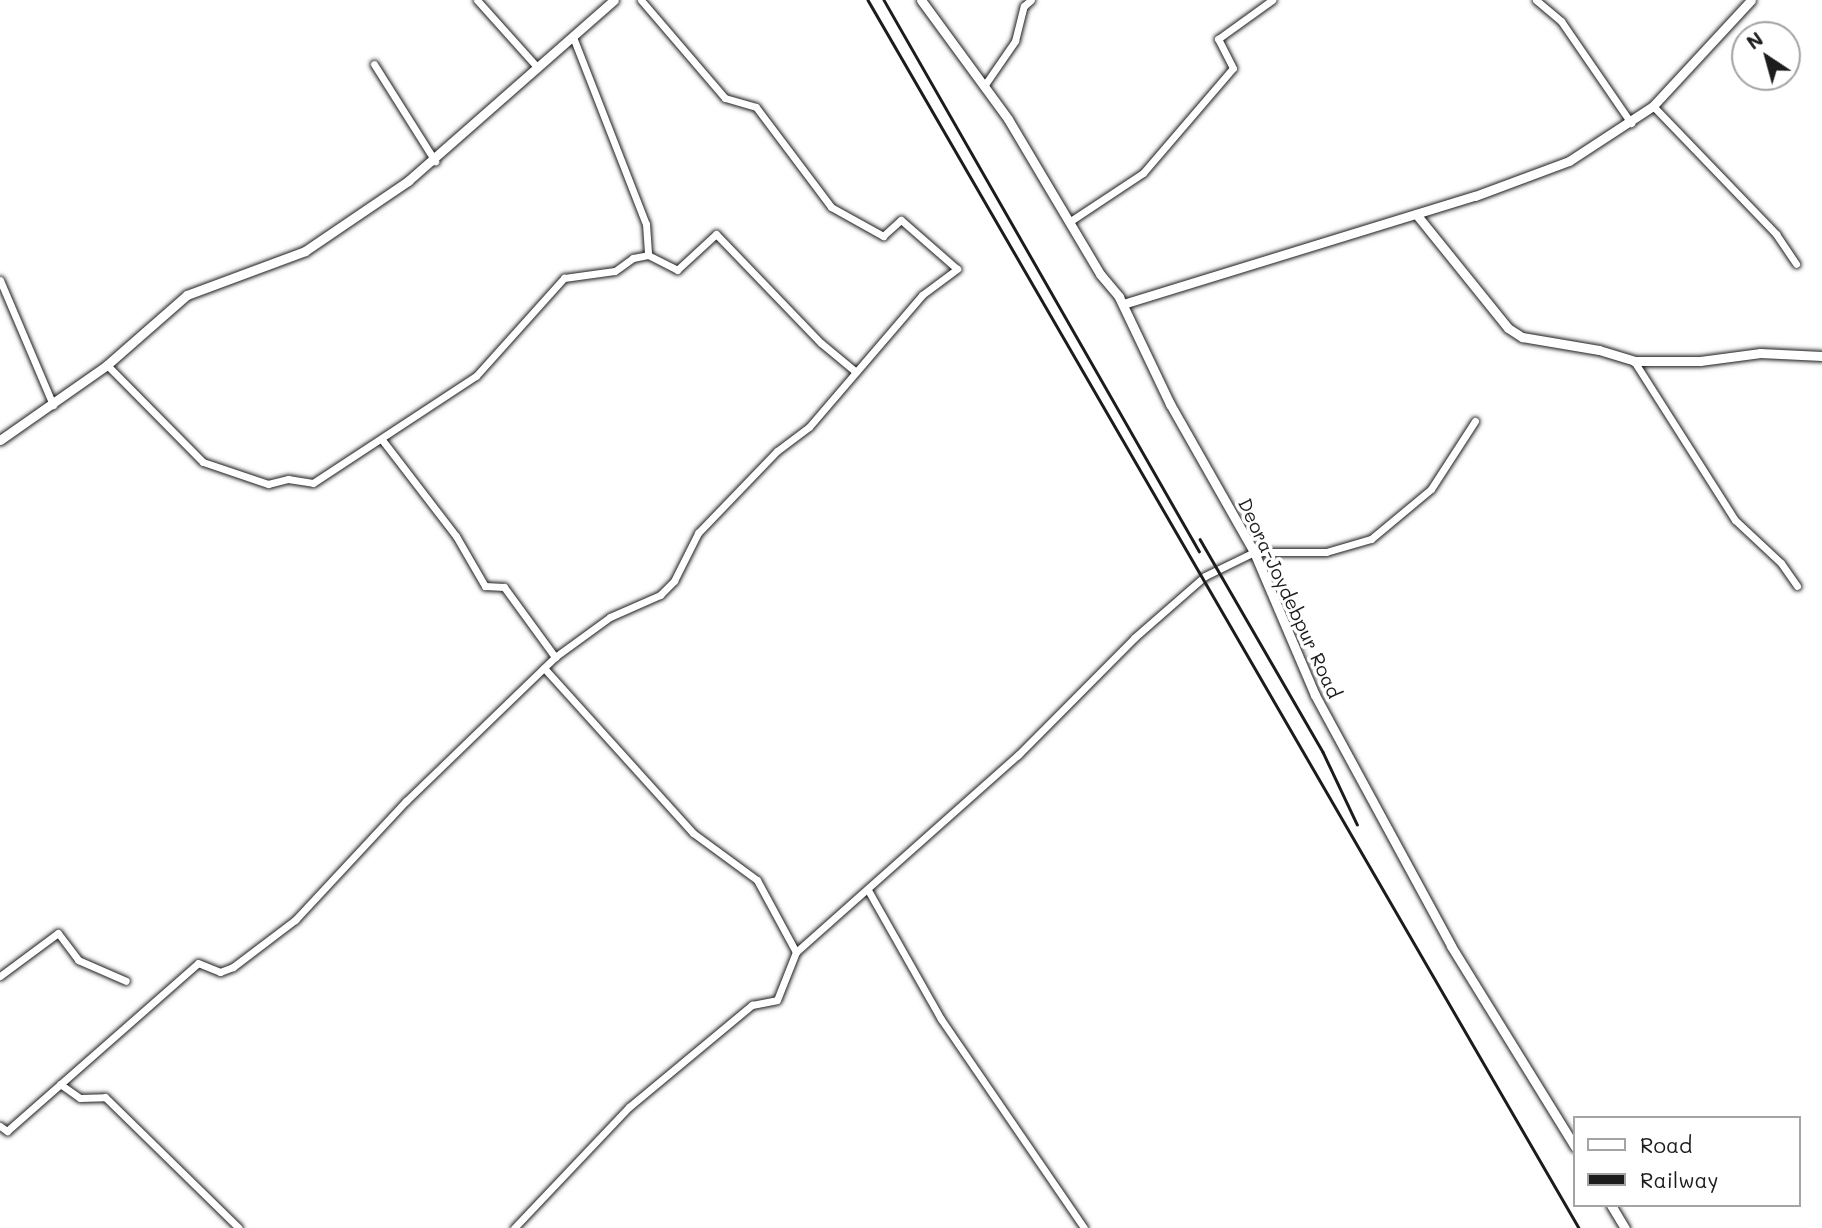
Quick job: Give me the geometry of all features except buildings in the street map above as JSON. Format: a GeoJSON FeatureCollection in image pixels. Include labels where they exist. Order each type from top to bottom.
{"type":"FeatureCollection","features":[{"type":"Feature","properties":{"kind":"street"},"geometry":{"type":"LineString","coordinates":[[477,0],[538,68]]}},
{"type":"Feature","properties":{"kind":"street"},"geometry":{"type":"LineString","coordinates":[[0,440],[107,365],[187,295],[305,251],[435,161],[614,0]]}},
{"type":"Feature","properties":{"kind":"street"},"geometry":{"type":"LineString","coordinates":[[0,1126],[6,1131],[198,962],[220,972],[227,970],[295,920],[387,819],[555,657],[610,617],[660,595],[674,582],[698,533],[777,451],[809,427],[922,295],[956,268],[901,220],[883,236],[831,208],[756,107],[725,98],[641,0]]}},
{"type":"Feature","properties":{"kind":"street","name":"Deora-Joydebpur Road"},"geometry":{"type":"LineString","coordinates":[[921,0],[984,86],[1123,304],[1170,404],[1254,552],[1315,695],[1451,946],[1574,1145]]}},
{"type":"Feature","properties":{"kind":"street"},"geometry":{"type":"LineString","coordinates":[[984,86],[1015,41],[1024,6],[1031,0]]}},
{"type":"Feature","properties":{"kind":"street"},"geometry":{"type":"LineString","coordinates":[[1069,222],[1143,173],[1233,68],[1218,39],[1272,0]]}},
{"type":"Feature","properties":{"kind":"street"},"geometry":{"type":"LineString","coordinates":[[1536,0],[1561,21],[1631,123]]}},
{"type":"Feature","properties":{"kind":"street"},"geometry":{"type":"LineString","coordinates":[[1123,304],[1416,214],[1569,161],[1631,123],[1653,106],[1751,0]]}},
{"type":"Feature","properties":{"kind":"street"},"geometry":{"type":"LineString","coordinates":[[573,37],[646,224],[648,256]]}},
{"type":"Feature","properties":{"kind":"street"},"geometry":{"type":"LineString","coordinates":[[374,64],[435,161]]}},
{"type":"Feature","properties":{"kind":"street"},"geometry":{"type":"LineString","coordinates":[[1653,106],[1776,234],[1796,264]]}},
{"type":"Feature","properties":{"kind":"street"},"geometry":{"type":"LineString","coordinates":[[1416,214],[1512,332],[1634,361],[1700,361],[1760,353],[1822,356]]}},
{"type":"Feature","properties":{"kind":"street"},"geometry":{"type":"LineString","coordinates":[[107,365],[201,460],[268,484],[288,479],[313,483],[383,441],[476,376],[564,278],[615,271],[634,258],[648,256],[677,270],[713,235],[720,236],[821,343],[856,372]]}},
{"type":"Feature","properties":{"kind":"street"},"geometry":{"type":"LineString","coordinates":[[0,279],[53,405]]}},
{"type":"Feature","properties":{"kind":"street"},"geometry":{"type":"LineString","coordinates":[[1634,361],[1735,520],[1781,563],[1797,586]]}},
{"type":"Feature","properties":{"kind":"street"},"geometry":{"type":"LineString","coordinates":[[514,1228],[629,1107],[752,1005],[777,1000],[796,952],[868,891],[895,859],[1018,755],[1134,638],[1205,576],[1254,552],[1326,552],[1371,539],[1431,489],[1475,421]]}},
{"type":"Feature","properties":{"kind":"street"},"geometry":{"type":"LineString","coordinates":[[383,441],[456,536],[485,586],[505,587],[555,657]]}},
{"type":"Feature","properties":{"kind":"street"},"geometry":{"type":"LineString","coordinates":[[544,668],[693,833],[757,880],[796,952]]}},
{"type":"Feature","properties":{"kind":"street"},"geometry":{"type":"LineString","coordinates":[[868,891],[941,1019],[1084,1228]]}},
{"type":"Feature","properties":{"kind":"street"},"geometry":{"type":"LineString","coordinates":[[0,976],[58,933],[78,960],[126,981]]}},
{"type":"Feature","properties":{"kind":"street"},"geometry":{"type":"LineString","coordinates":[[60,1084],[80,1098],[105,1097],[239,1228]]}},
{"type":"Feature","properties":{"kind":"street"},"geometry":{"type":"LineString","coordinates":[[1612,1207],[1625,1228]]}},
{"type":"Feature","properties":{"kind":"railway"},"geometry":{"type":"LineString","coordinates":[[868,0],[1579,1228]]}},
{"type":"Feature","properties":{"kind":"railway"},"geometry":{"type":"LineString","coordinates":[[884,0],[1199,551]]}},
{"type":"Feature","properties":{"kind":"railway"},"geometry":{"type":"LineString","coordinates":[[1200,539],[1323,752],[1357,824]]}}]}
